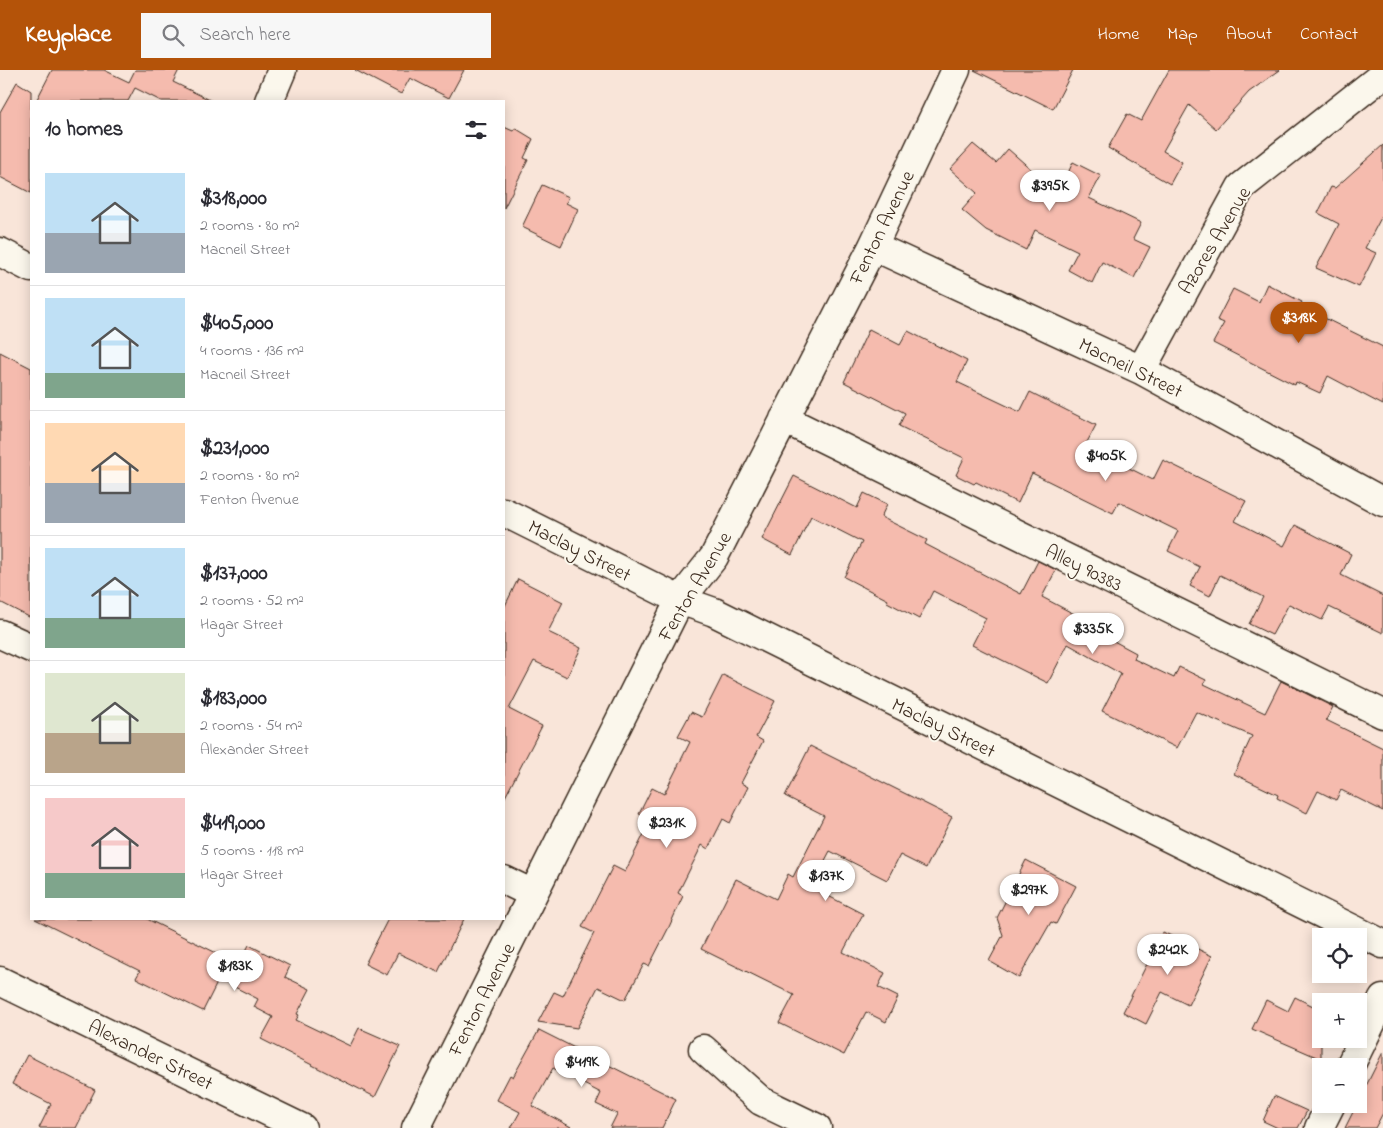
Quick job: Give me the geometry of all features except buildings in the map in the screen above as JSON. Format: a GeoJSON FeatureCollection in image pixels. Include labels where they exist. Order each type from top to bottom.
{"type":"FeatureCollection","features":[{"type":"Feature","properties":{"kind":"street"},"geometry":{"type":"LineString","coordinates":[[269,100],[282,70]]}},
{"type":"Feature","properties":{"kind":"street","name":"Fenton Avenue"},"geometry":{"type":"LineString","coordinates":[[416,1128],[680,600],[714,557],[873,246],[956,70]]}},
{"type":"Feature","properties":{"kind":"street","name":"Azores Avenue"},"geometry":{"type":"LineString","coordinates":[[1140,370],[1241,187],[1383,75]]}},
{"type":"Feature","properties":{"kind":"street","name":"Macneil Street"},"geometry":{"type":"LineString","coordinates":[[873,246],[1140,370],[1383,502]]}},
{"type":"Feature","properties":{"kind":"street"},"geometry":{"type":"LineString","coordinates":[[0,252],[30,267]]}},
{"type":"Feature","properties":{"kind":"street","name":"Alley 90383"},"geometry":{"type":"LineString","coordinates":[[784,420],[1383,714]]}},
{"type":"Feature","properties":{"kind":"street","name":"Maclay Street"},"geometry":{"type":"LineString","coordinates":[[505,512],[680,600],[723,617],[1383,944]]}},
{"type":"Feature","properties":{"kind":"street"},"geometry":{"type":"LineString","coordinates":[[0,634],[30,648]]}},
{"type":"Feature","properties":{"kind":"street"},"geometry":{"type":"LineString","coordinates":[[505,880],[533,894]]}},
{"type":"Feature","properties":{"kind":"street","name":"Alexander Street"},"geometry":{"type":"LineString","coordinates":[[0,981],[302,1128]]}},
{"type":"Feature","properties":{"kind":"street"},"geometry":{"type":"LineString","coordinates":[[1354,1058],[1383,999]]}},
{"type":"Feature","properties":{"kind":"street"},"geometry":{"type":"LineString","coordinates":[[703,1049],[761,1100],[817,1128]]}},
{"type":"Feature","properties":{"kind":"street"},"geometry":{"type":"LineString","coordinates":[[1320,1128],[1327,1113]]}}]}
